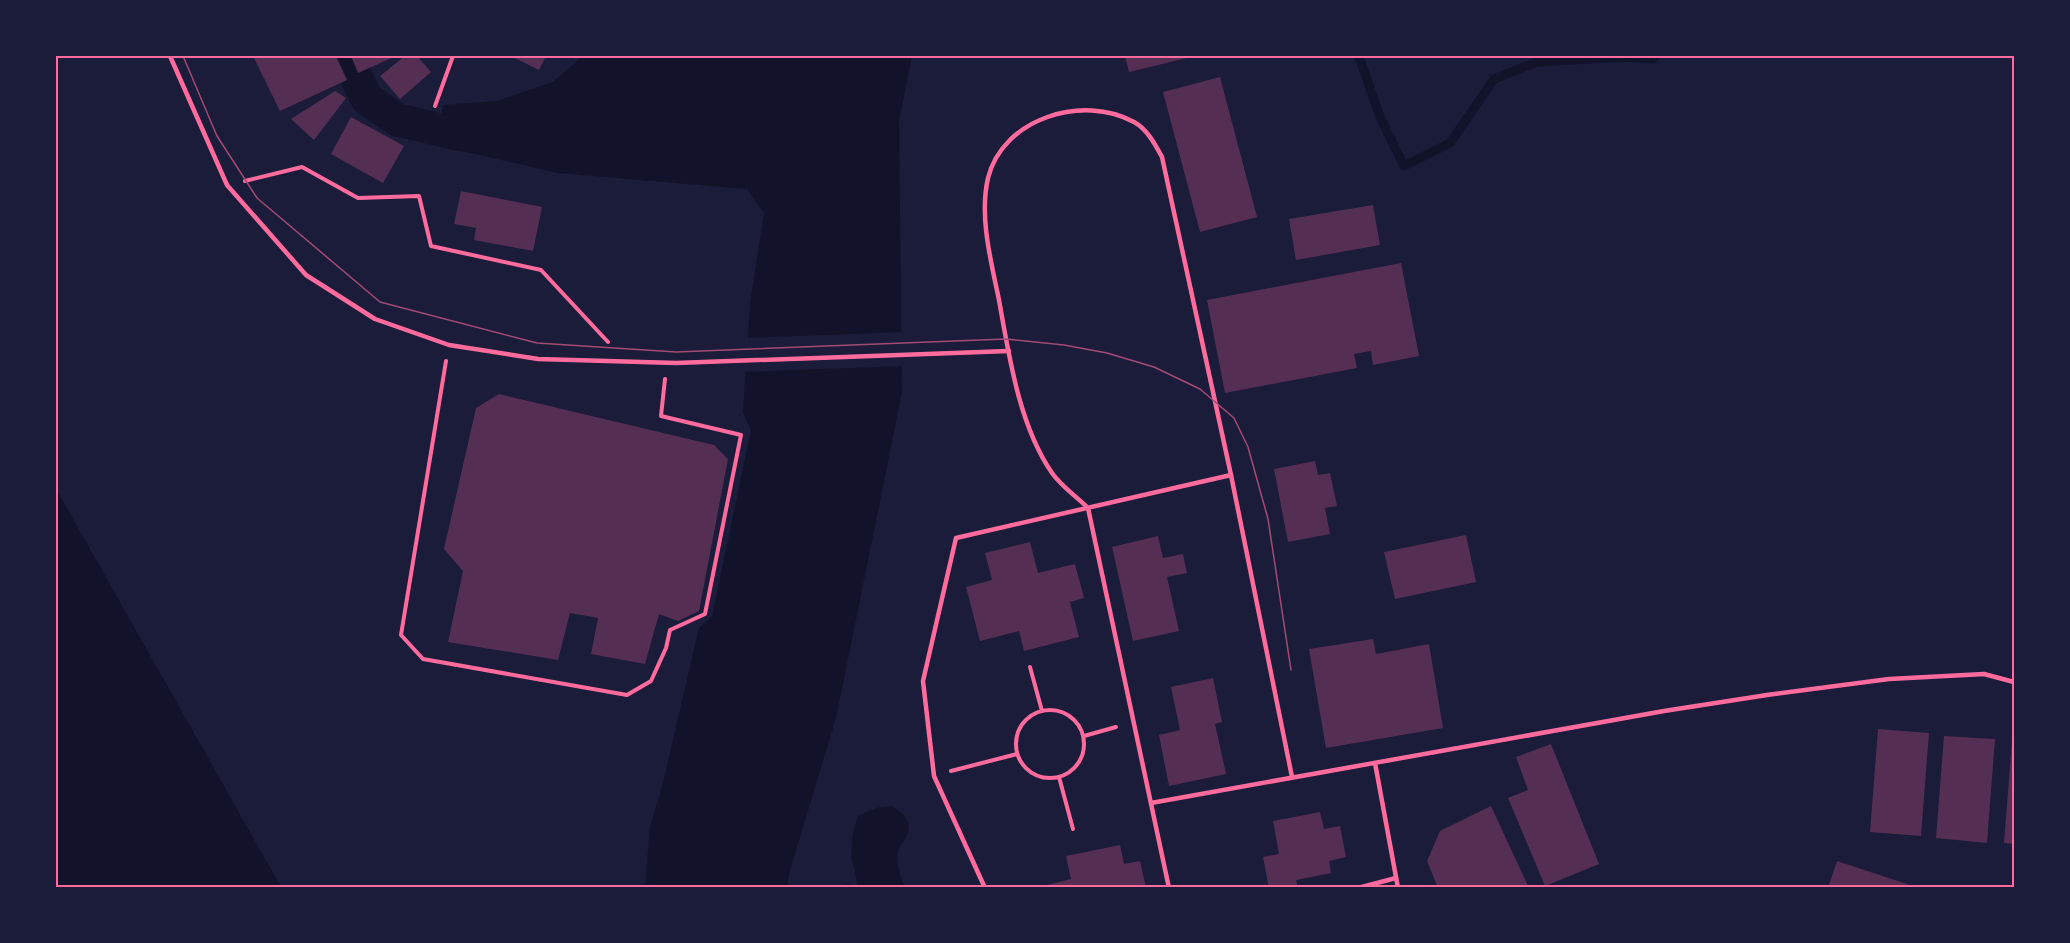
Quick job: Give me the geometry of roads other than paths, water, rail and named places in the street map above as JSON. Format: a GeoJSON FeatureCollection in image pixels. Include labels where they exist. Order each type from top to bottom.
{"type":"FeatureCollection","features":[{"type":"Feature","properties":{"kind":"lane"},"geometry":{"type":"LineString","coordinates":[[170,56],[227,185],[306,276],[375,319],[449,345],[538,359],[676,363],[1009,351]]}},
{"type":"Feature","properties":{"kind":"lane"},"geometry":{"type":"LineString","coordinates":[[1169,888],[1088,508],[1053,474],[1036,442],[1021,401],[989,250],[985,211],[989,177],[1005,143],[1025,128],[1052,116],[1078,111],[1108,111],[1136,122],[1151,137],[1162,157],[1231,475],[1292,777]]}},
{"type":"Feature","properties":{"kind":"lane"},"geometry":{"type":"LineString","coordinates":[[985,888],[934,776],[923,681],[956,538],[1231,475]]}},
{"type":"Feature","properties":{"kind":"lane"},"geometry":{"type":"LineString","coordinates":[[1151,803],[1767,695],[1889,679],[1984,674],[2014,682]]}},
{"type":"Feature","properties":{"kind":"lane"},"geometry":{"type":"LineString","coordinates":[[1375,764],[1398,888]]}},
{"type":"Feature","properties":{"kind":"lane"},"geometry":{"type":"LineString","coordinates":[[1358,888],[1396,878]]}},
{"type":"Feature","properties":{"kind":"waterway"},"geometry":{"type":"LineString","coordinates":[[346,56],[367,99],[398,120],[462,135],[483,137]]}},
{"type":"Feature","properties":{"kind":"waterway"},"geometry":{"type":"LineString","coordinates":[[1359,56],[1380,117],[1404,166],[1450,143],[1494,79],[1537,62],[1626,57],[1653,59],[1655,56]]}},
{"type":"Feature","properties":{"kind":"tram line"},"geometry":{"type":"LineString","coordinates":[[183,56],[217,136],[257,198],[380,302],[537,343],[676,352],[1006,339],[1064,345],[1107,353],[1154,367],[1200,389],[1234,418],[1248,447],[1268,519],[1291,670]]}}]}
